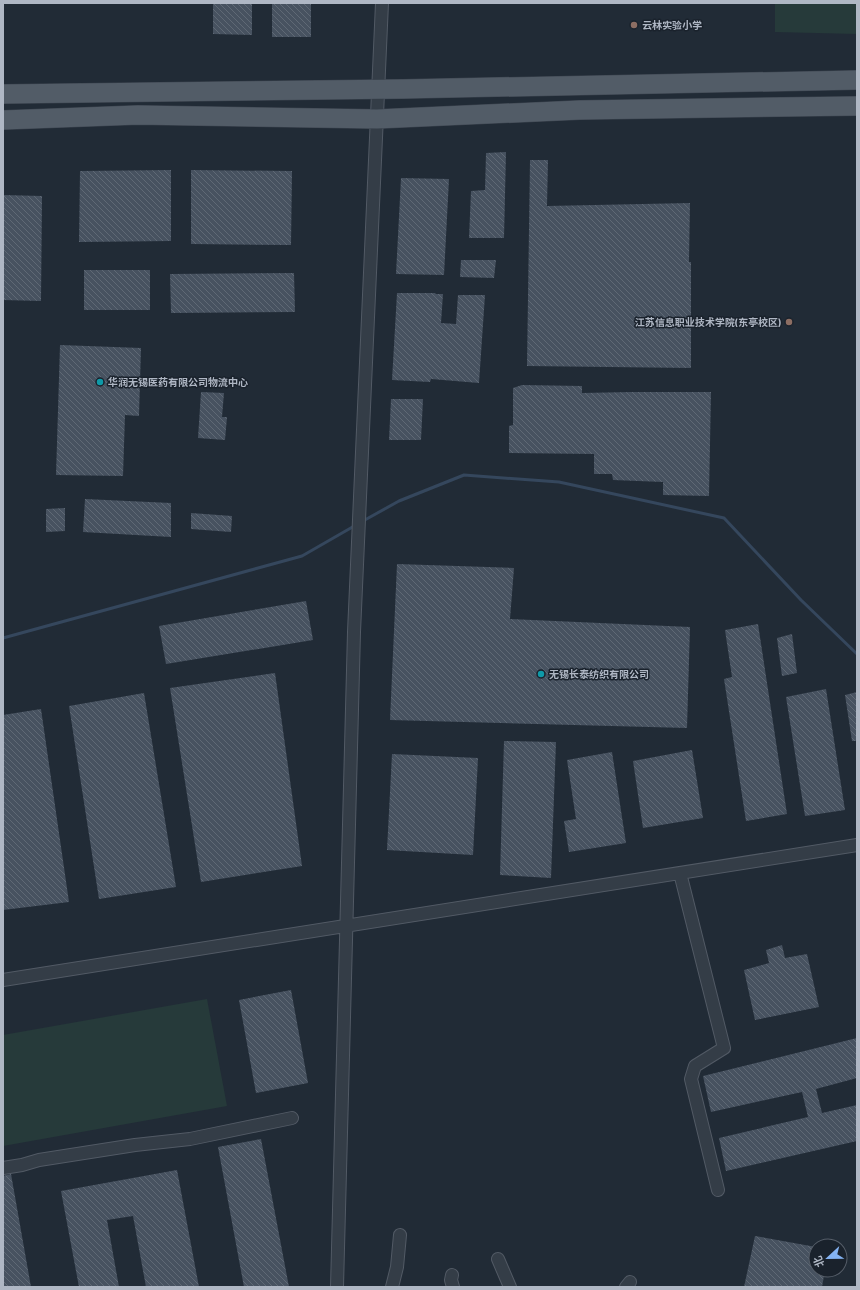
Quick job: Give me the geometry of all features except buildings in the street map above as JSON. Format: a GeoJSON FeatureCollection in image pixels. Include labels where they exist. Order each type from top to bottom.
{"type":"FeatureCollection","features":[{"type":"Feature","properties":{"kind":"main road"},"geometry":{"type":"LineString","coordinates":[[3,94],[857,80]]}},
{"type":"Feature","properties":{"kind":"main road"},"geometry":{"type":"LineString","coordinates":[[3,120],[138,115],[377,119],[580,110],[857,106]]}},
{"type":"Feature","properties":{"kind":"street"},"geometry":{"type":"LineString","coordinates":[[337,1287],[354,632],[382,3]]}},
{"type":"Feature","properties":{"kind":"street"},"geometry":{"type":"LineString","coordinates":[[3,980],[857,845]]}},
{"type":"Feature","properties":{"kind":"street"},"geometry":{"type":"LineString","coordinates":[[680,873],[724,1048],[696,1066],[691,1079],[718,1190]]}},
{"type":"Feature","properties":{"kind":"street"},"geometry":{"type":"LineString","coordinates":[[3,1168],[39,1160],[190,1138],[292,1118]]}},
{"type":"Feature","properties":{"kind":"street"},"geometry":{"type":"LineString","coordinates":[[392,1287],[400,1235]]}},
{"type":"Feature","properties":{"kind":"street"},"geometry":{"type":"LineString","coordinates":[[498,1259],[510,1287]]}},
{"type":"Feature","properties":{"kind":"street"},"geometry":{"type":"LineString","coordinates":[[452,1274],[451,1280],[453,1287]]}},
{"type":"Feature","properties":{"kind":"green space"},"geometry":{"type":"Polygon","coordinates":[[[775,3],[857,3],[857,34],[775,32],[775,3]]]}},
{"type":"Feature","properties":{"kind":"green space"},"geometry":{"type":"Polygon","coordinates":[[[207,999],[227,1106],[3,1146],[3,1035],[207,999]]]}},
{"type":"Feature","properties":{"kind":"waterway"},"geometry":{"type":"LineString","coordinates":[[363,521],[399,501],[464,475],[559,482],[724,518],[801,600],[857,654]]}},
{"type":"Feature","properties":{"kind":"waterway"},"geometry":{"type":"LineString","coordinates":[[3,638],[302,556],[356,525]]}},
{"type":"Feature","properties":{"kind":"place","name":"云林实验小学"},"geometry":{"type":"Point","coordinates":[634,25]}},
{"type":"Feature","properties":{"kind":"place","name":"江苏信息职业技术学院(东亭校区)"},"geometry":{"type":"Point","coordinates":[789,322]}},
{"type":"Feature","properties":{"kind":"place","name":"华润无锡医药有限公司物流中心"},"geometry":{"type":"Point","coordinates":[100,382]}},
{"type":"Feature","properties":{"kind":"place","name":"无锡长泰纺织有限公司"},"geometry":{"type":"Point","coordinates":[541,674]}}]}
